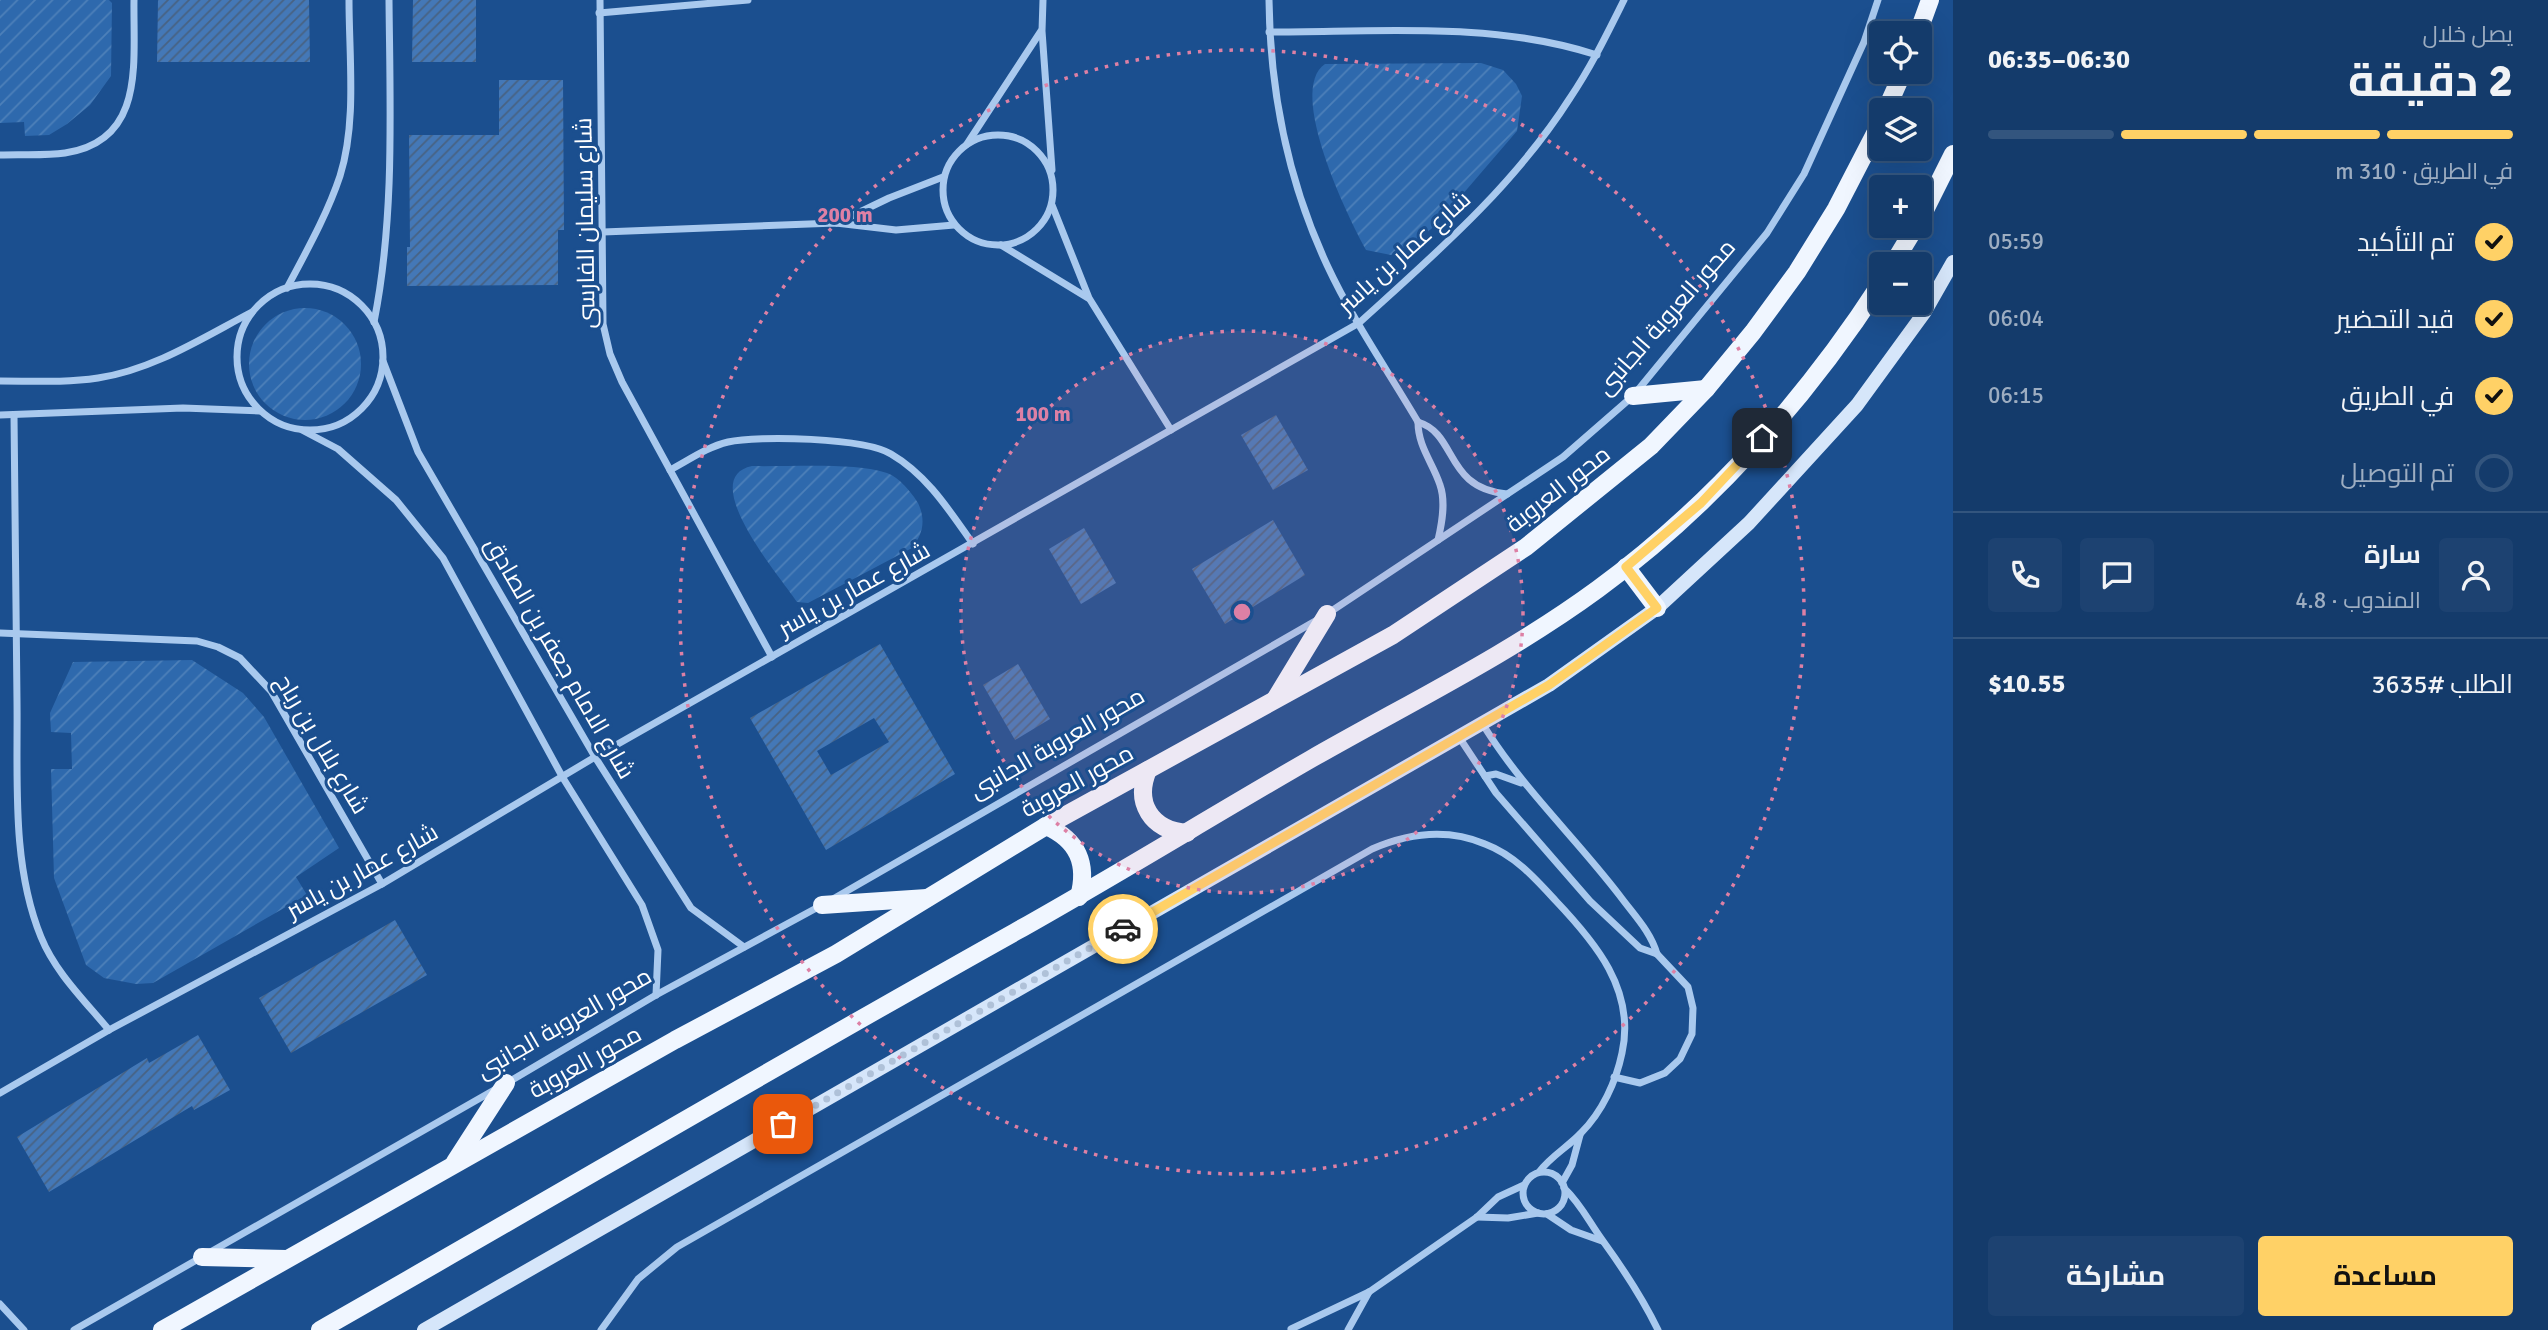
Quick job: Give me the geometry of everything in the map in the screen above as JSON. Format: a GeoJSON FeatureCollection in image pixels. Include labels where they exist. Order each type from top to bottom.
{"type":"FeatureCollection","features":[{"type":"Feature","properties":{"kind":"main road"},"geometry":{"type":"LineString","coordinates":[[1922,21],[1930,0]]}},
{"type":"Feature","properties":{"kind":"main road","name":"محور العروبة"},"geometry":{"type":"LineString","coordinates":[[162,1330],[674,1040],[836,954],[1046,826],[1393,635],[1526,547],[1651,446],[1754,332],[1797,272],[1836,209],[1869,145]]}},
{"type":"Feature","properties":{"kind":"main road"},"geometry":{"type":"LineString","coordinates":[[1932,196],[1953,154]]}},
{"type":"Feature","properties":{"kind":"main road"},"geometry":{"type":"LineString","coordinates":[[320,1330],[1523,640],[1626,567],[1701,503],[1778,420],[1825,363],[1869,300]]}},
{"type":"Feature","properties":{"kind":"main road"},"geometry":{"type":"LineString","coordinates":[[1633,396],[1706,388]]}},
{"type":"Feature","properties":{"kind":"main road"},"geometry":{"type":"LineString","coordinates":[[1626,567],[1657,608]]}},
{"type":"Feature","properties":{"kind":"main road"},"geometry":{"type":"LineString","coordinates":[[1275,700],[1327,614]]}},
{"type":"Feature","properties":{"kind":"main road"},"geometry":{"type":"LineString","coordinates":[[1149,769],[1142,784],[1142,799],[1148,813],[1158,825],[1171,832],[1187,833]]}},
{"type":"Feature","properties":{"kind":"main road"},"geometry":{"type":"LineString","coordinates":[[1046,826],[1062,834],[1075,846],[1082,862],[1084,880],[1079,897]]}},
{"type":"Feature","properties":{"kind":"main road"},"geometry":{"type":"LineString","coordinates":[[822,905],[930,898]]}},
{"type":"Feature","properties":{"kind":"main road"},"geometry":{"type":"LineString","coordinates":[[454,1164],[506,1083]]}},
{"type":"Feature","properties":{"kind":"main road"},"geometry":{"type":"LineString","coordinates":[[202,1258],[286,1259]]}},
{"type":"Feature","properties":{"kind":"street"},"geometry":{"type":"LineString","coordinates":[[0,155],[66,153],[96,143],[116,129],[129,104],[133,80],[134,0]]}},
{"type":"Feature","properties":{"kind":"street"},"geometry":{"type":"LineString","coordinates":[[287,288],[326,210],[340,176],[346,149],[349,109],[349,0]]}},
{"type":"Feature","properties":{"kind":"street"},"geometry":{"type":"LineString","coordinates":[[374,321],[380,293],[388,186],[390,0]]}},
{"type":"Feature","properties":{"kind":"street","name":"شارع سليمان الفارسى"},"geometry":{"type":"LineString","coordinates":[[600,0],[603,324],[610,354],[772,657]]}},
{"type":"Feature","properties":{"kind":"street"},"geometry":{"type":"LineString","coordinates":[[599,13],[748,0]]}},
{"type":"Feature","properties":{"kind":"street"},"geometry":{"type":"LineString","coordinates":[[1043,0],[1042,31],[1052,204],[1089,298],[1171,430]]}},
{"type":"Feature","properties":{"kind":"street"},"geometry":{"type":"LineString","coordinates":[[1269,0],[1275,94],[1286,151],[1304,210],[1328,267],[1418,422],[1419,439],[1441,485],[1443,509],[1438,540]]}},
{"type":"Feature","properties":{"kind":"street","name":"شارع عمار بن ياسر"},"geometry":{"type":"LineString","coordinates":[[0,1093],[382,884],[595,757],[1359,323],[1452,239],[1493,196],[1569,101],[1597,55],[1624,0]]}},
{"type":"Feature","properties":{"kind":"street","name":"محور العروبة الجانبى"},"geometry":{"type":"LineString","coordinates":[[74,1330],[656,995],[822,905],[1327,614],[1563,457],[1633,396],[1767,233],[1804,174],[1864,42],[1878,0]]}},
{"type":"Feature","properties":{"kind":"street"},"geometry":{"type":"LineString","coordinates":[[1042,31],[967,144],[948,164],[943,177],[942,194],[946,211],[954,225],[984,244],[1001,245],[1027,237],[1038,228],[1052,204]]}},
{"type":"Feature","properties":{"kind":"street"},"geometry":{"type":"LineString","coordinates":[[1269,32],[1481,34],[1556,42],[1597,55]]}},
{"type":"Feature","properties":{"kind":"street"},"geometry":{"type":"LineString","coordinates":[[967,144],[996,134],[1025,142],[1047,163],[1052,177]]}},
{"type":"Feature","properties":{"kind":"street"},"geometry":{"type":"LineString","coordinates":[[836,223],[943,177]]}},
{"type":"Feature","properties":{"kind":"street"},"geometry":{"type":"LineString","coordinates":[[603,232],[836,223],[896,230],[954,225]]}},
{"type":"Feature","properties":{"kind":"street"},"geometry":{"type":"LineString","coordinates":[[1001,245],[1089,298]]}},
{"type":"Feature","properties":{"kind":"street"},"geometry":{"type":"LineString","coordinates":[[424,1330],[1549,685],[1657,608],[1735,538],[1857,405],[1924,313],[1953,262]]}},
{"type":"Feature","properties":{"kind":"street"},"geometry":{"type":"LineString","coordinates":[[302,430],[341,424],[358,413],[371,398],[380,380],[383,360],[381,341],[374,321],[351,297],[337,289],[303,284],[287,288],[265,299],[253,311],[242,330],[237,351],[238,374],[246,394],[260,411],[279,424],[302,430],[338,449],[396,500],[443,558],[563,778],[642,905],[658,950],[656,995]]}},
{"type":"Feature","properties":{"kind":"street"},"geometry":{"type":"LineString","coordinates":[[0,381],[64,381],[129,371],[170,355],[253,311]]}},
{"type":"Feature","properties":{"kind":"street","name":"شارع الامام جعفر بن الصادق"},"geometry":{"type":"LineString","coordinates":[[383,360],[418,452],[595,757],[691,908],[744,947]]}},
{"type":"Feature","properties":{"kind":"street"},"geometry":{"type":"LineString","coordinates":[[0,415],[183,408],[260,411]]}},
{"type":"Feature","properties":{"kind":"street"},"geometry":{"type":"LineString","coordinates":[[14,415],[20,830],[33,914],[41,939],[58,969],[109,1031]]}},
{"type":"Feature","properties":{"kind":"street"},"geometry":{"type":"LineString","coordinates":[[1418,422],[1436,433],[1458,471],[1468,481],[1488,491],[1507,494]]}},
{"type":"Feature","properties":{"kind":"street"},"geometry":{"type":"LineString","coordinates":[[670,470],[709,449],[740,440],[853,442],[890,453],[925,480],[974,544]]}},
{"type":"Feature","properties":{"kind":"street","name":"شارع بلال بن رباح"},"geometry":{"type":"LineString","coordinates":[[0,633],[197,641],[218,647],[240,658],[271,691],[382,884]]}},
{"type":"Feature","properties":{"kind":"street"},"geometry":{"type":"LineString","coordinates":[[1482,723],[1525,785],[1600,870],[1653,940],[1657,954],[1688,987],[1693,1008],[1692,1034],[1680,1059],[1665,1073],[1640,1083],[1614,1077]]}},
{"type":"Feature","properties":{"kind":"street"},"geometry":{"type":"LineString","coordinates":[[1458,737],[1485,776],[1590,901],[1640,948],[1657,954]]}},
{"type":"Feature","properties":{"kind":"street"},"geometry":{"type":"LineString","coordinates":[[1485,776],[1496,774],[1525,785]]}},
{"type":"Feature","properties":{"kind":"street"},"geometry":{"type":"LineString","coordinates":[[601,1330],[638,1279],[677,1247],[1372,849],[1409,836],[1448,834],[1486,844],[1504,852],[1534,877],[1593,940],[1606,960],[1622,1005],[1622,1053],[1607,1098],[1580,1135],[1561,1147],[1524,1185],[1498,1197],[1477,1217],[1369,1292],[1290,1329]]}},
{"type":"Feature","properties":{"kind":"street"},"geometry":{"type":"LineString","coordinates":[[1477,1217],[1508,1218],[1542,1213],[1561,1205],[1563,1186],[1576,1155],[1580,1135]]}},
{"type":"Feature","properties":{"kind":"street"},"geometry":{"type":"LineString","coordinates":[[1539,1172],[1553,1174],[1586,1211],[1603,1241],[1628,1274],[1658,1330]]}},
{"type":"Feature","properties":{"kind":"street"},"geometry":{"type":"LineString","coordinates":[[1524,1185],[1522,1192],[1526,1205],[1571,1230],[1603,1241]]}},
{"type":"Feature","properties":{"kind":"street"},"geometry":{"type":"LineString","coordinates":[[1348,1330],[1369,1292]]}},
{"type":"Feature","properties":{"kind":"street"},"geometry":{"type":"LineString","coordinates":[[0,1304],[24,1330]]}},
{"type":"Feature","properties":{"kind":"street"},"geometry":{"type":"LineString","coordinates":[[1290,1329],[1306,1330]]}},
{"type":"Feature","properties":{"kind":"shaded area"},"geometry":{"type":"Polygon","coordinates":[[[0,0],[109,0],[112,3],[111,76],[90,105],[49,135],[25,136],[24,122],[0,123],[0,0]]]}},
{"type":"Feature","properties":{"kind":"shaded area"},"geometry":{"type":"Polygon","coordinates":[[[1481,63],[1503,70],[1516,84],[1522,96],[1517,131],[1437,224],[1413,244],[1391,255],[1366,250],[1324,155],[1312,100],[1315,78],[1325,64],[1481,63]]]}},
{"type":"Feature","properties":{"kind":"shaded area"},"geometry":{"type":"Polygon","coordinates":[[[305,308],[326,312],[345,324],[357,343],[361,364],[357,385],[345,404],[326,416],[305,420],[284,416],[265,404],[253,385],[249,364],[253,343],[265,324],[284,312],[305,308]]]}},
{"type":"Feature","properties":{"kind":"shaded area"},"geometry":{"type":"Polygon","coordinates":[[[752,466],[858,467],[892,475],[909,490],[918,503],[923,521],[919,537],[912,548],[808,603],[797,602],[761,552],[737,508],[733,489],[737,474],[752,466]]]}},
{"type":"Feature","properties":{"kind":"shaded area"},"geometry":{"type":"Polygon","coordinates":[[[192,660],[243,693],[264,717],[339,848],[296,877],[307,895],[153,983],[136,984],[104,978],[86,965],[54,878],[51,769],[72,769],[71,733],[51,732],[50,713],[73,662],[192,660]]]}},
{"type":"Feature","properties":{"kind":"building"},"geometry":{"type":"Polygon","coordinates":[[[158,0],[309,0],[310,62],[157,62],[158,0]]]}},
{"type":"Feature","properties":{"kind":"building"},"geometry":{"type":"Polygon","coordinates":[[[413,0],[476,0],[476,62],[412,62],[413,0]]]}},
{"type":"Feature","properties":{"kind":"building"},"geometry":{"type":"Polygon","coordinates":[[[499,80],[563,80],[564,230],[558,230],[558,285],[407,286],[407,247],[410,247],[409,135],[499,135],[499,80]]]}},
{"type":"Feature","properties":{"kind":"building"},"geometry":{"type":"Polygon","coordinates":[[[1276,415],[1308,470],[1273,490],[1241,435],[1276,415]]]}},
{"type":"Feature","properties":{"kind":"building"},"geometry":{"type":"Polygon","coordinates":[[[1273,520],[1305,575],[1225,624],[1192,569],[1273,520]]]}},
{"type":"Feature","properties":{"kind":"building"},"geometry":{"type":"Polygon","coordinates":[[[1084,528],[1116,583],[1081,604],[1049,549],[1084,528]]]}},
{"type":"Feature","properties":{"kind":"building"},"geometry":{"type":"Polygon","coordinates":[[[880,644],[955,774],[826,850],[750,718],[880,644]],[[874,718],[817,751],[831,775],[889,742],[874,718]]]}},
{"type":"Feature","properties":{"kind":"building"},"geometry":{"type":"Polygon","coordinates":[[[1018,664],[1050,719],[1015,740],[983,685],[1018,664]]]}},
{"type":"Feature","properties":{"kind":"building"},"geometry":{"type":"Polygon","coordinates":[[[395,920],[427,975],[291,1053],[259,998],[395,920]]]}},
{"type":"Feature","properties":{"kind":"building"},"geometry":{"type":"Polygon","coordinates":[[[198,1035],[230,1090],[194,1110],[192,1106],[49,1192],[17,1137],[147,1058],[149,1063],[198,1035]]]}},
{"type":"Feature","properties":{"kind":"way so far"},"geometry":{"type":"LineString","coordinates":[[783,1124],[1123,929]]}},
{"type":"Feature","properties":{"kind":"route"},"geometry":{"type":"LineString","coordinates":[[1123,929],[1549,685],[1657,608],[1626,567],[1701,503],[1762,438]]}}]}
